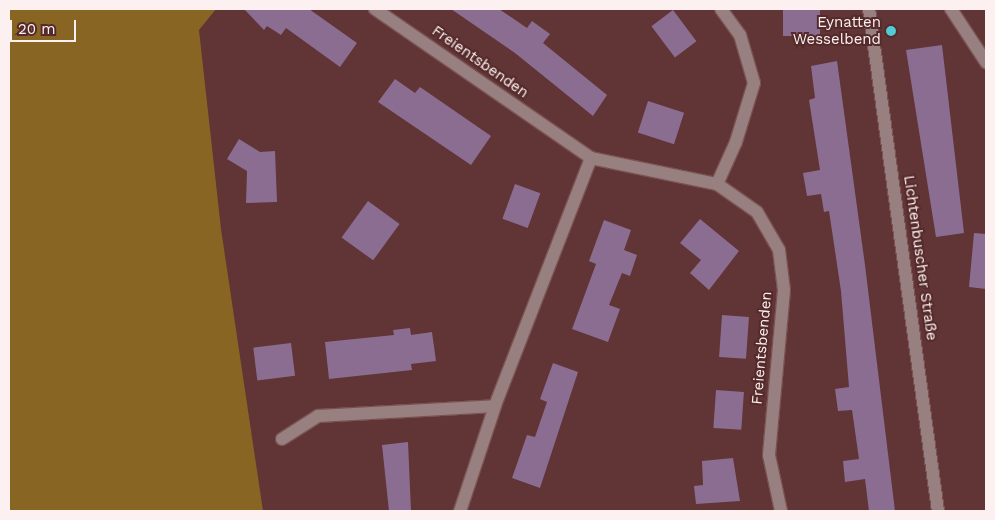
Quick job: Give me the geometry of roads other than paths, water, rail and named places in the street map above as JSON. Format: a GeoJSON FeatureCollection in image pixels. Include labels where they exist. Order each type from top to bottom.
{"type":"FeatureCollection","features":[{"type":"Feature","properties":{"kind":"street","name":"Freientsbenden"},"geometry":{"type":"LineString","coordinates":[[375,9],[591,158],[717,184],[757,212],[779,250],[784,290],[769,455],[781,511]]}},
{"type":"Feature","properties":{"kind":"street"},"geometry":{"type":"LineString","coordinates":[[717,184],[736,142],[754,83],[740,35],[721,9]]}},
{"type":"Feature","properties":{"kind":"street","name":"Lichtenbuscher Straße"},"geometry":{"type":"LineString","coordinates":[[869,9],[938,511]]}},
{"type":"Feature","properties":{"kind":"street"},"geometry":{"type":"LineString","coordinates":[[951,9],[986,62]]}},
{"type":"Feature","properties":{"kind":"street"},"geometry":{"type":"LineString","coordinates":[[460,511],[495,406],[591,158]]}},
{"type":"Feature","properties":{"kind":"street"},"geometry":{"type":"LineString","coordinates":[[282,439],[318,416],[495,406]]}},
{"type":"Feature","properties":{"kind":"place","name":"Eynatten Wesselbend"},"geometry":{"type":"Point","coordinates":[891,31]}}]}
